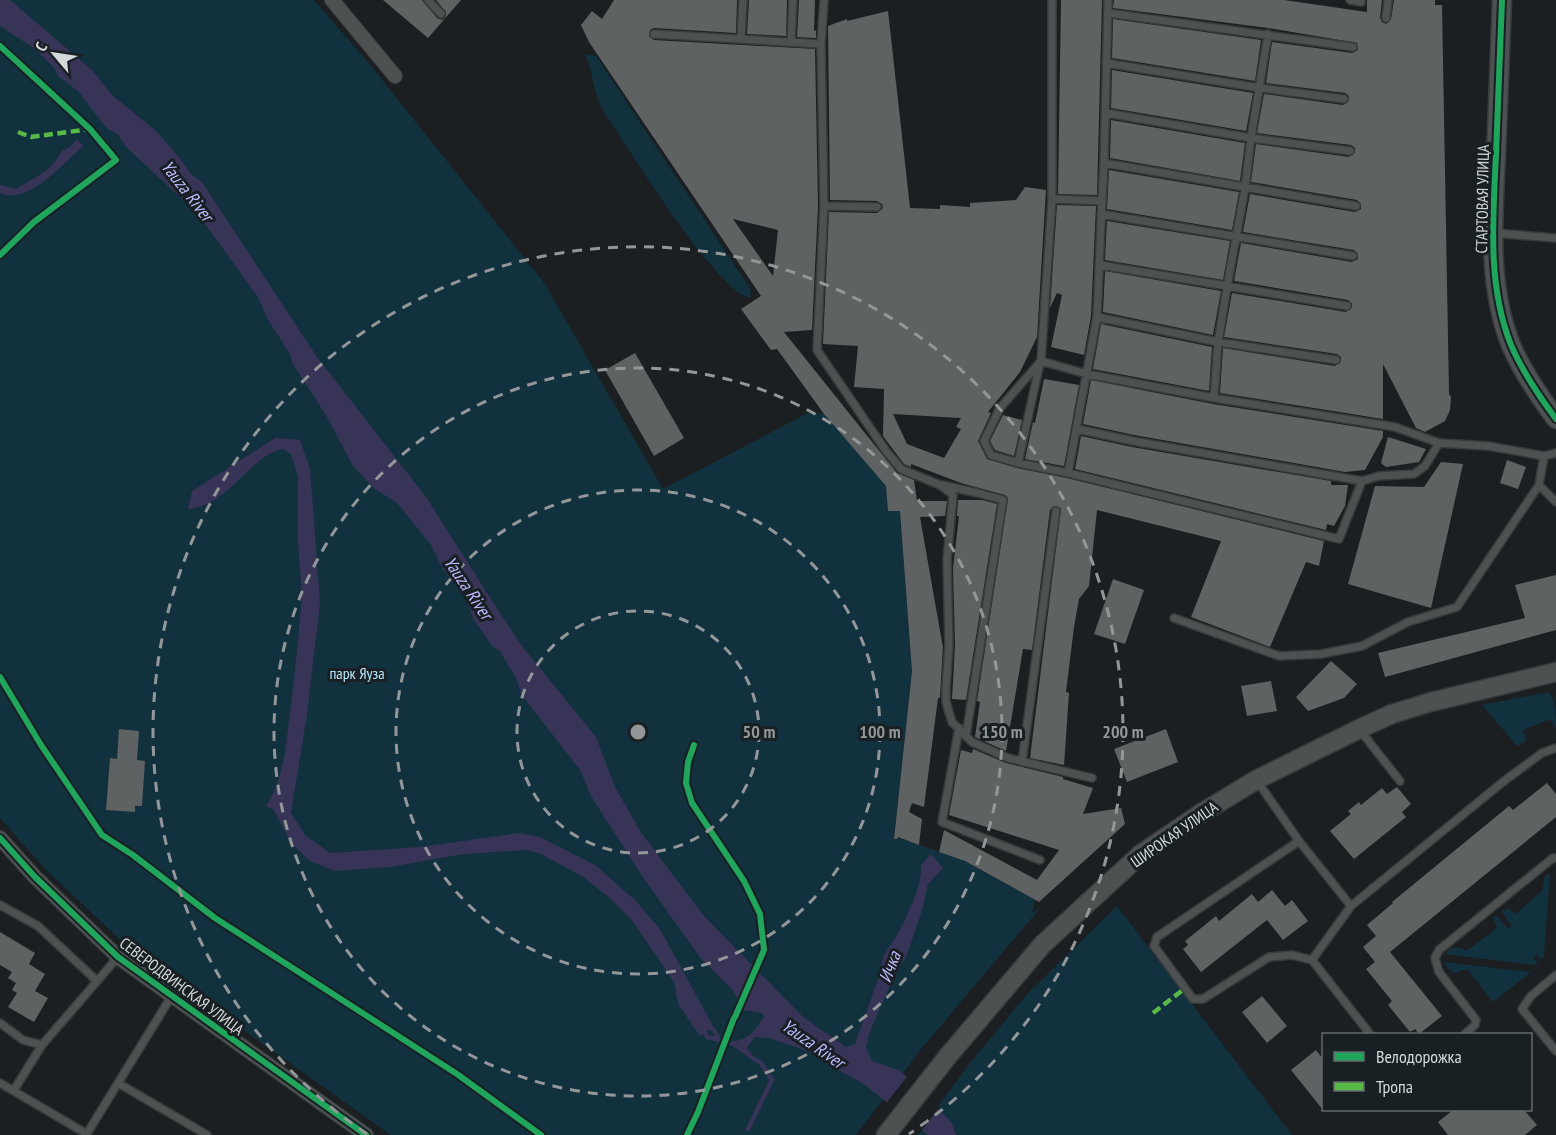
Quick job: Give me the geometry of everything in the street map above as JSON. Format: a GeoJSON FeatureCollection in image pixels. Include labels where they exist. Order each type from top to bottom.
{"type":"FeatureCollection","features":[{"type":"Feature","properties":{"kind":"main road","name":"СТАРТОВАЯ УЛИЦА"},"geometry":{"type":"LineString","coordinates":[[1502,0],[1493,233],[1495,275],[1503,318],[1511,344],[1524,371],[1556,419]]}},
{"type":"Feature","properties":{"kind":"main road","name":"ШИРОКАЯ УЛИЦА"},"geometry":{"type":"LineString","coordinates":[[886,1135],[948,1056],[1043,944],[1141,854],[1200,813],[1256,780],[1332,741],[1392,714],[1431,702],[1556,672]]}},
{"type":"Feature","properties":{"kind":"street"},"geometry":{"type":"LineString","coordinates":[[332,0],[395,76]]}},
{"type":"Feature","properties":{"kind":"street","name":"СЕВЕРОДВИНСКАЯ УЛИЦА"},"geometry":{"type":"LineString","coordinates":[[0,838],[35,877],[118,957],[366,1135]]}},
{"type":"Feature","properties":{"kind":"lane"},"geometry":{"type":"LineString","coordinates":[[429,0],[441,14]]}},
{"type":"Feature","properties":{"kind":"lane"},"geometry":{"type":"LineString","coordinates":[[741,39],[743,0]]}},
{"type":"Feature","properties":{"kind":"lane"},"geometry":{"type":"LineString","coordinates":[[791,42],[793,0]]}},
{"type":"Feature","properties":{"kind":"lane"},"geometry":{"type":"LineString","coordinates":[[824,0],[821,44],[824,206],[817,350],[886,451],[902,469],[940,485],[978,492],[1003,500],[966,736]]}},
{"type":"Feature","properties":{"kind":"lane"},"geometry":{"type":"LineString","coordinates":[[1018,463],[1041,361],[1052,199],[1052,0]]}},
{"type":"Feature","properties":{"kind":"lane"},"geometry":{"type":"LineString","coordinates":[[1068,473],[1097,317],[1106,113],[1108,0]]}},
{"type":"Feature","properties":{"kind":"lane"},"geometry":{"type":"LineString","coordinates":[[1350,0],[1361,2]]}},
{"type":"Feature","properties":{"kind":"lane"},"geometry":{"type":"LineString","coordinates":[[1386,18],[1388,0]]}},
{"type":"Feature","properties":{"kind":"lane"},"geometry":{"type":"LineString","coordinates":[[1108,13],[1353,47]]}},
{"type":"Feature","properties":{"kind":"lane"},"geometry":{"type":"LineString","coordinates":[[654,34],[821,44]]}},
{"type":"Feature","properties":{"kind":"lane"},"geometry":{"type":"LineString","coordinates":[[1214,398],[1218,342],[1245,188],[1268,34]]}},
{"type":"Feature","properties":{"kind":"lane"},"geometry":{"type":"LineString","coordinates":[[1106,63],[1344,99]]}},
{"type":"Feature","properties":{"kind":"lane"},"geometry":{"type":"LineString","coordinates":[[1106,113],[1251,138],[1350,151]]}},
{"type":"Feature","properties":{"kind":"lane"},"geometry":{"type":"LineString","coordinates":[[1104,163],[1356,206]]}},
{"type":"Feature","properties":{"kind":"lane"},"geometry":{"type":"LineString","coordinates":[[1052,199],[1102,201]]}},
{"type":"Feature","properties":{"kind":"lane"},"geometry":{"type":"LineString","coordinates":[[824,206],[878,207]]}},
{"type":"Feature","properties":{"kind":"lane"},"geometry":{"type":"LineString","coordinates":[[1101,214],[1353,256]]}},
{"type":"Feature","properties":{"kind":"lane"},"geometry":{"type":"LineString","coordinates":[[1493,233],[1556,238]]}},
{"type":"Feature","properties":{"kind":"lane"},"geometry":{"type":"LineString","coordinates":[[1100,265],[1347,306]]}},
{"type":"Feature","properties":{"kind":"lane"},"geometry":{"type":"LineString","coordinates":[[1097,317],[1218,342],[1336,360]]}},
{"type":"Feature","properties":{"kind":"lane"},"geometry":{"type":"LineString","coordinates":[[1041,361],[1087,374],[1214,398],[1395,427],[1439,443],[1488,446],[1544,456],[1556,453]]}},
{"type":"Feature","properties":{"kind":"lane"},"geometry":{"type":"LineString","coordinates":[[1041,361],[1000,408],[984,441],[991,454],[1018,463],[1339,538],[1362,481]]}},
{"type":"Feature","properties":{"kind":"lane"},"geometry":{"type":"LineString","coordinates":[[1077,429],[1362,481],[1379,476],[1414,474],[1425,466],[1439,443]]}},
{"type":"Feature","properties":{"kind":"lane"},"geometry":{"type":"LineString","coordinates":[[1174,618],[1279,656],[1321,654],[1362,646],[1408,622],[1457,608],[1539,485],[1544,456]]}},
{"type":"Feature","properties":{"kind":"lane"},"geometry":{"type":"LineString","coordinates":[[940,485],[953,495],[947,560],[949,645],[946,702],[952,722],[972,742],[1008,758],[1092,778]]}},
{"type":"Feature","properties":{"kind":"lane"},"geometry":{"type":"LineString","coordinates":[[1539,485],[1556,502]]}},
{"type":"Feature","properties":{"kind":"lane"},"geometry":{"type":"LineString","coordinates":[[1022,762],[1056,511]]}},
{"type":"Feature","properties":{"kind":"lane"},"geometry":{"type":"LineString","coordinates":[[959,728],[942,822],[1040,860]]}},
{"type":"Feature","properties":{"kind":"lane"},"geometry":{"type":"LineString","coordinates":[[1359,729],[1401,781]]}},
{"type":"Feature","properties":{"kind":"lane"},"geometry":{"type":"LineString","coordinates":[[1312,960],[1351,906],[1503,782],[1542,753],[1556,748]]}},
{"type":"Feature","properties":{"kind":"lane"},"geometry":{"type":"LineString","coordinates":[[1256,780],[1299,842],[1351,906]]}},
{"type":"Feature","properties":{"kind":"lane"},"geometry":{"type":"LineString","coordinates":[[1299,842],[1157,937],[1154,946],[1193,999],[1203,999],[1269,957],[1292,955],[1312,960],[1368,1033]]}},
{"type":"Feature","properties":{"kind":"lane"},"geometry":{"type":"LineString","coordinates":[[1467,1033],[1475,1025],[1476,1020],[1439,972],[1435,958],[1439,950],[1526,879],[1556,858]]}},
{"type":"Feature","properties":{"kind":"lane"},"geometry":{"type":"LineString","coordinates":[[0,905],[38,926],[97,981]]}},
{"type":"Feature","properties":{"kind":"lane"},"geometry":{"type":"LineString","coordinates":[[14,1090],[42,1045],[118,957]]}},
{"type":"Feature","properties":{"kind":"lane"},"geometry":{"type":"LineString","coordinates":[[1556,975],[1531,996],[1522,1009],[1556,1051]]}},
{"type":"Feature","properties":{"kind":"lane"},"geometry":{"type":"LineString","coordinates":[[0,1083],[86,1135],[171,997]]}},
{"type":"Feature","properties":{"kind":"lane"},"geometry":{"type":"LineString","coordinates":[[0,1023],[23,1040],[42,1045]]}},
{"type":"Feature","properties":{"kind":"lane"},"geometry":{"type":"LineString","coordinates":[[118,1083],[207,1135]]}},
{"type":"Feature","properties":{"kind":"green space","name":"парк Яуза"},"geometry":{"type":"Polygon","coordinates":[[[0,0],[314,0],[367,61],[545,284],[663,489],[808,413],[824,414],[886,486],[888,511],[900,511],[912,671],[894,836],[965,861],[1035,900],[1032,913],[1041,907],[922,1048],[856,1135],[391,1135],[132,951],[46,870],[0,818],[0,0]]]}},
{"type":"Feature","properties":{"kind":"green space"},"geometry":{"type":"Polygon","coordinates":[[[585,54],[596,56],[751,290],[750,298],[735,289],[716,270],[695,245],[652,184],[604,112],[597,97],[585,54]]]}},
{"type":"Feature","properties":{"kind":"green space"},"geometry":{"type":"Polygon","coordinates":[[[1548,692],[1554,704],[1556,727],[1551,719],[1523,730],[1527,741],[1517,746],[1482,705],[1548,692]]]}},
{"type":"Feature","properties":{"kind":"green space"},"geometry":{"type":"Polygon","coordinates":[[[1550,873],[1544,957],[1541,959],[1536,954],[1533,958],[1538,963],[1535,965],[1445,954],[1455,948],[1466,951],[1497,928],[1493,918],[1496,915],[1508,929],[1512,926],[1501,911],[1508,908],[1515,914],[1542,891],[1545,876],[1550,873]]]}},
{"type":"Feature","properties":{"kind":"green space"},"geometry":{"type":"Polygon","coordinates":[[[1117,906],[1292,1135],[917,1135],[970,1063],[1029,992],[1117,906]]]}},
{"type":"Feature","properties":{"kind":"green space"},"geometry":{"type":"Polygon","coordinates":[[[1444,962],[1531,972],[1493,1002],[1467,969],[1454,973],[1447,968],[1444,962]]]}},
{"type":"Feature","properties":{"kind":"water"},"geometry":{"type":"Polygon","coordinates":[[[0,0],[10,0],[93,71],[112,95],[155,130],[192,175],[202,182],[317,357],[426,497],[522,646],[596,737],[615,787],[642,834],[704,916],[803,1017],[846,1047],[855,1044],[881,971],[883,957],[896,937],[913,901],[921,865],[931,854],[943,868],[928,884],[921,914],[906,957],[893,978],[869,1034],[866,1048],[872,1061],[901,1071],[952,1123],[956,1135],[928,1135],[861,1082],[830,1066],[810,1052],[769,1038],[755,1037],[747,1047],[761,1066],[731,1045],[729,1042],[740,1040],[756,1029],[762,1019],[765,1019],[762,1013],[744,1010],[732,989],[702,960],[642,876],[591,796],[580,770],[521,694],[516,678],[500,651],[493,647],[474,620],[466,599],[442,568],[431,545],[397,503],[375,489],[353,466],[327,417],[268,320],[258,297],[197,213],[125,146],[118,134],[107,129],[78,91],[58,76],[55,69],[35,49],[0,26],[0,0]]]}},
{"type":"Feature","properties":{"kind":"water"},"geometry":{"type":"Polygon","coordinates":[[[77,139],[83,146],[44,181],[22,194],[0,193],[0,185],[16,189],[46,171],[62,151],[77,139]]]}},
{"type":"Feature","properties":{"kind":"water"},"geometry":{"type":"Polygon","coordinates":[[[275,438],[300,440],[310,468],[320,603],[307,715],[291,813],[306,836],[330,853],[421,847],[518,833],[540,837],[595,865],[635,900],[660,929],[713,1026],[700,1036],[678,1004],[674,982],[632,920],[610,898],[583,877],[541,854],[527,850],[463,854],[390,867],[335,871],[310,861],[291,843],[274,810],[266,806],[277,786],[285,753],[302,596],[298,543],[298,477],[291,454],[283,449],[271,453],[216,499],[202,506],[188,509],[192,491],[275,438]]]}},
{"type":"Feature","properties":{"kind":"pier"},"geometry":{"type":"Polygon","coordinates":[[[909,1074],[940,1106],[920,1133],[884,1106],[909,1074]]]}},
{"type":"Feature","properties":{"kind":"building"},"geometry":{"type":"Polygon","coordinates":[[[383,0],[422,0],[437,18],[442,20],[446,12],[436,0],[461,0],[428,38],[383,0]]]}},
{"type":"Feature","properties":{"kind":"building"},"geometry":{"type":"Polygon","coordinates":[[[614,0],[737,0],[736,33],[654,28],[650,30],[649,36],[654,40],[815,49],[818,206],[812,330],[784,332],[897,473],[914,480],[917,501],[947,501],[945,516],[920,517],[943,647],[940,698],[938,698],[924,807],[912,803],[909,812],[922,819],[919,845],[898,837],[894,839],[912,671],[900,511],[888,511],[886,486],[824,414],[777,349],[771,350],[741,309],[761,296],[589,42],[581,25],[592,11],[602,19],[614,0]],[[733,219],[773,276],[778,230],[733,219]]]}},
{"type":"Feature","properties":{"kind":"building"},"geometry":{"type":"Polygon","coordinates":[[[749,0],[787,0],[786,36],[747,34],[749,0]]]}},
{"type":"Feature","properties":{"kind":"building"},"geometry":{"type":"Polygon","coordinates":[[[799,0],[815,0],[814,31],[816,30],[816,38],[797,37],[799,0]]]}},
{"type":"Feature","properties":{"kind":"building"},"geometry":{"type":"Polygon","coordinates":[[[1061,0],[1102,0],[1097,195],[1058,194],[1061,0]]]}},
{"type":"Feature","properties":{"kind":"building"},"geometry":{"type":"Polygon","coordinates":[[[1114,0],[1284,0],[1367,12],[1367,0],[1382,0],[1380,18],[1386,24],[1391,19],[1394,0],[1435,0],[1435,5],[1442,5],[1449,394],[1451,397],[1450,410],[1445,421],[1425,432],[1416,428],[1383,364],[1383,419],[1220,393],[1223,348],[1335,366],[1341,361],[1341,357],[1337,354],[1224,337],[1232,293],[1346,312],[1352,307],[1348,300],[1234,281],[1241,243],[1352,262],[1358,259],[1358,254],[1354,250],[1243,232],[1250,194],[1355,212],[1361,209],[1361,204],[1357,200],[1251,182],[1256,144],[1349,157],[1355,152],[1355,148],[1351,145],[1257,133],[1264,94],[1343,105],[1349,100],[1349,96],[1345,93],[1266,83],[1272,42],[1352,53],[1358,50],[1357,43],[1268,28],[1113,8],[1114,0]]]}},
{"type":"Feature","properties":{"kind":"building"},"geometry":{"type":"Polygon","coordinates":[[[888,11],[910,208],[940,209],[940,205],[970,207],[970,203],[1016,200],[1025,187],[1046,190],[1037,337],[1020,372],[988,412],[991,413],[978,441],[987,459],[1324,541],[1319,566],[1306,562],[1270,647],[1191,617],[1221,541],[1097,510],[1089,586],[1079,599],[1074,627],[1066,692],[1069,693],[1064,765],[1030,758],[1061,508],[1054,506],[1050,510],[1032,650],[1023,649],[1006,751],[975,737],[980,702],[977,701],[1008,498],[1005,495],[961,483],[911,464],[911,467],[904,464],[883,436],[884,389],[854,387],[858,346],[823,344],[829,212],[877,213],[883,208],[882,204],[877,201],[830,200],[828,26],[847,19],[847,21],[888,11]],[[893,414],[907,444],[944,458],[961,429],[956,427],[961,418],[893,414]]]}},
{"type":"Feature","properties":{"kind":"building"},"geometry":{"type":"Polygon","coordinates":[[[1113,19],[1261,40],[1255,81],[1112,58],[1113,19]]]}},
{"type":"Feature","properties":{"kind":"building"},"geometry":{"type":"Polygon","coordinates":[[[1112,70],[1253,93],[1246,131],[1111,108],[1112,70]]]}},
{"type":"Feature","properties":{"kind":"building"},"geometry":{"type":"Polygon","coordinates":[[[1111,120],[1245,143],[1240,181],[1110,158],[1111,120]]]}},
{"type":"Feature","properties":{"kind":"building"},"geometry":{"type":"Polygon","coordinates":[[[1109,170],[1239,192],[1232,230],[1107,209],[1109,170]]]}},
{"type":"Feature","properties":{"kind":"building"},"geometry":{"type":"Polygon","coordinates":[[[1057,205],[1096,206],[1091,316],[1084,355],[1051,347],[1062,295],[1057,293],[1050,308],[1057,205]]]}},
{"type":"Feature","properties":{"kind":"building"},"geometry":{"type":"Polygon","coordinates":[[[1107,221],[1230,241],[1223,280],[1105,260],[1107,221]]]}},
{"type":"Feature","properties":{"kind":"building"},"geometry":{"type":"Polygon","coordinates":[[[1105,271],[1221,291],[1213,335],[1103,312],[1105,271]]]}},
{"type":"Feature","properties":{"kind":"building"},"geometry":{"type":"Polygon","coordinates":[[[1101,324],[1212,347],[1209,391],[1093,369],[1101,324]]]}},
{"type":"Feature","properties":{"kind":"building"},"geometry":{"type":"Polygon","coordinates":[[[635,353],[684,438],[654,456],[605,370],[635,353]]]}},
{"type":"Feature","properties":{"kind":"building"},"geometry":{"type":"Polygon","coordinates":[[[1044,379],[1079,385],[1064,466],[1025,459],[1044,379]]]}},
{"type":"Feature","properties":{"kind":"building"},"geometry":{"type":"Polygon","coordinates":[[[1091,380],[1213,404],[1383,431],[1383,437],[1365,470],[1345,472],[1134,435],[1083,424],[1091,380]]]}},
{"type":"Feature","properties":{"kind":"building"},"geometry":{"type":"Polygon","coordinates":[[[1003,415],[1022,420],[1014,456],[995,450],[990,441],[1003,415]]]}},
{"type":"Feature","properties":{"kind":"building"},"geometry":{"type":"Polygon","coordinates":[[[1081,436],[1331,481],[1331,485],[1348,485],[1345,506],[1334,526],[1327,524],[1326,530],[1075,469],[1081,436]]]}},
{"type":"Feature","properties":{"kind":"building"},"geometry":{"type":"Polygon","coordinates":[[[1388,437],[1426,449],[1419,462],[1386,467],[1381,463],[1388,437]]]}},
{"type":"Feature","properties":{"kind":"building"},"geometry":{"type":"Polygon","coordinates":[[[1507,460],[1526,467],[1518,489],[1500,483],[1507,460]]]}},
{"type":"Feature","properties":{"kind":"building"},"geometry":{"type":"Polygon","coordinates":[[[1441,462],[1463,464],[1431,608],[1348,584],[1375,486],[1424,487],[1441,462]]]}},
{"type":"Feature","properties":{"kind":"building"},"geometry":{"type":"Polygon","coordinates":[[[958,500],[982,500],[997,504],[966,700],[952,699],[955,645],[953,568],[959,516],[957,516],[958,500]]]}},
{"type":"Feature","properties":{"kind":"building"},"geometry":{"type":"Polygon","coordinates":[[[1556,575],[1556,630],[1385,677],[1378,653],[1525,618],[1515,585],[1556,575]]]}},
{"type":"Feature","properties":{"kind":"building"},"geometry":{"type":"Polygon","coordinates":[[[1113,579],[1144,590],[1125,644],[1094,634],[1113,579]]]}},
{"type":"Feature","properties":{"kind":"building"},"geometry":{"type":"Polygon","coordinates":[[[1331,661],[1357,684],[1344,698],[1308,711],[1296,697],[1331,661]]]}},
{"type":"Feature","properties":{"kind":"building"},"geometry":{"type":"Polygon","coordinates":[[[1271,681],[1277,711],[1247,716],[1241,686],[1271,681]]]}},
{"type":"Feature","properties":{"kind":"building"},"geometry":{"type":"Polygon","coordinates":[[[119,729],[139,731],[137,760],[145,761],[142,806],[135,806],[135,812],[106,810],[110,758],[117,759],[119,729]]]}},
{"type":"Feature","properties":{"kind":"building"},"geometry":{"type":"Polygon","coordinates":[[[1166,729],[1178,762],[1127,782],[1114,749],[1166,729]]]}},
{"type":"Feature","properties":{"kind":"building"},"geometry":{"type":"Polygon","coordinates":[[[973,749],[1006,763],[1063,777],[1063,779],[1093,788],[1083,814],[1121,808],[1125,824],[1039,902],[965,861],[939,852],[944,830],[1037,880],[1059,850],[949,815],[961,750],[972,753],[973,749]]]}},
{"type":"Feature","properties":{"kind":"building"},"geometry":{"type":"Polygon","coordinates":[[[1547,783],[1556,794],[1556,817],[1390,952],[1442,1016],[1420,1033],[1415,1029],[1410,1032],[1388,1005],[1392,1001],[1366,969],[1375,962],[1363,947],[1376,936],[1367,925],[1509,806],[1513,810],[1547,783]]]}},
{"type":"Feature","properties":{"kind":"building"},"geometry":{"type":"Polygon","coordinates":[[[1397,787],[1411,804],[1402,812],[1406,817],[1354,859],[1330,831],[1351,814],[1348,811],[1359,802],[1361,805],[1382,788],[1387,794],[1397,787]]]}},
{"type":"Feature","properties":{"kind":"building"},"geometry":{"type":"Polygon","coordinates":[[[1272,890],[1285,906],[1292,900],[1308,921],[1283,940],[1267,920],[1201,972],[1183,949],[1188,945],[1185,941],[1216,916],[1219,921],[1252,894],[1258,902],[1272,890]]]}},
{"type":"Feature","properties":{"kind":"building"},"geometry":{"type":"Polygon","coordinates":[[[0,932],[35,953],[29,964],[45,974],[35,991],[48,998],[34,1022],[8,1007],[17,993],[12,990],[16,983],[8,978],[12,972],[0,965],[0,932]]]}},
{"type":"Feature","properties":{"kind":"building"},"geometry":{"type":"Polygon","coordinates":[[[1262,996],[1287,1026],[1267,1043],[1242,1012],[1262,996]]]}},
{"type":"Feature","properties":{"kind":"building"},"geometry":{"type":"Polygon","coordinates":[[[1316,1050],[1322,1058],[1322,1109],[1291,1070],[1316,1050]]]}},
{"type":"Feature","properties":{"kind":"building"},"geometry":{"type":"Polygon","coordinates":[[[1452,1111],[1525,1111],[1537,1125],[1525,1135],[1448,1135],[1438,1122],[1452,1111]]]}},
{"type":"Feature","properties":{"kind":"waterway"},"geometry":{"type":"LineString","coordinates":[[706,1025],[714,1030],[719,1040]]}},
{"type":"Feature","properties":{"kind":"waterway"},"geometry":{"type":"LineString","coordinates":[[703,1027],[707,1037],[735,1044]]}},
{"type":"Feature","properties":{"kind":"waterway"},"geometry":{"type":"LineString","coordinates":[[748,1129],[772,1080],[761,1063],[756,1060]]}},
{"type":"Feature","properties":{"kind":"marked path"},"geometry":{"type":"LineString","coordinates":[[18,132],[31,137],[90,129]]}},
{"type":"Feature","properties":{"kind":"marked path"},"geometry":{"type":"LineString","coordinates":[[1153,1013],[1184,989]]}},
{"type":"Feature","properties":{"kind":"cycle path"},"geometry":{"type":"LineString","coordinates":[[1502,0],[1493,251],[1498,299],[1503,322],[1520,364],[1556,419]]}},
{"type":"Feature","properties":{"kind":"cycle path"},"geometry":{"type":"LineString","coordinates":[[0,46],[90,129],[116,160],[34,222],[0,255]]}},
{"type":"Feature","properties":{"kind":"cycle path"},"geometry":{"type":"LineString","coordinates":[[0,677],[41,745],[102,835],[133,855],[215,918],[457,1074],[541,1135]]}},
{"type":"Feature","properties":{"kind":"cycle path"},"geometry":{"type":"LineString","coordinates":[[694,745],[688,762],[686,783],[692,803],[744,881],[760,914],[764,950],[735,1017]]}},
{"type":"Feature","properties":{"kind":"cycle path"},"geometry":{"type":"LineString","coordinates":[[0,838],[35,877],[118,957],[366,1135]]}},
{"type":"Feature","properties":{"kind":"cycle path"},"geometry":{"type":"LineString","coordinates":[[687,1135],[734,1018]]}},
{"type":"Feature","properties":{"kind":"water label","name":"Yauza River"},"geometry":{"type":"Point","coordinates":[187,191]}},
{"type":"Feature","properties":{"kind":"water label","name":"Yauza River"},"geometry":{"type":"Point","coordinates":[468,588]}},
{"type":"Feature","properties":{"kind":"water label","name":"Ичка"},"geometry":{"type":"Point","coordinates":[890,967]}},
{"type":"Feature","properties":{"kind":"water label","name":"Yauza River"},"geometry":{"type":"Point","coordinates":[813,1044]}}]}
